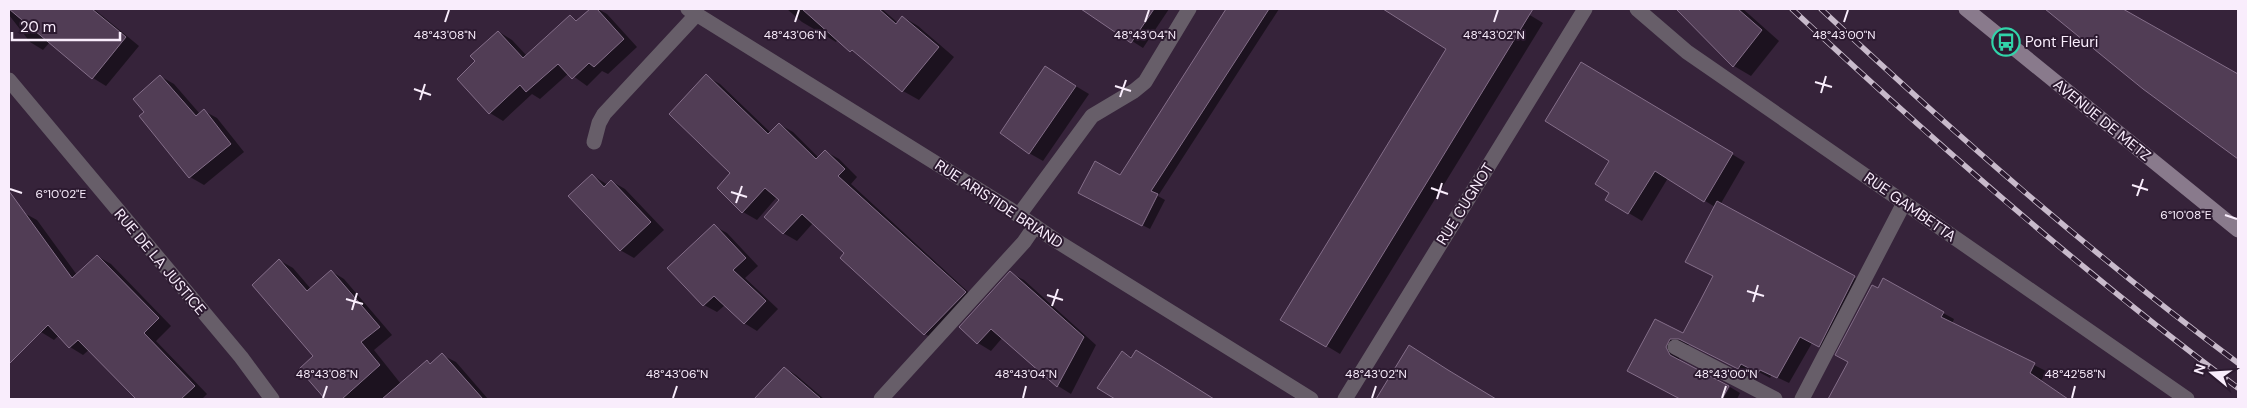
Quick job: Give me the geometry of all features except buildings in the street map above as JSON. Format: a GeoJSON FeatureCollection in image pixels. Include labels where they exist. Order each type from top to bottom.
{"type":"FeatureCollection","features":[{"type":"Feature","properties":{"kind":"main road","name":"AVENUE DE METZ"},"geometry":{"type":"LineString","coordinates":[[1966,9],[2238,230]]}},
{"type":"Feature","properties":{"kind":"street"},"geometry":{"type":"LineString","coordinates":[[1019,215],[1092,116],[1134,92],[1144,82],[1189,9]]}},
{"type":"Feature","properties":{"kind":"street","name":"RUE CUGNOT"},"geometry":{"type":"LineString","coordinates":[[1345,399],[1585,9]]}},
{"type":"Feature","properties":{"kind":"street","name":"RUE GAMBETTA"},"geometry":{"type":"LineString","coordinates":[[1637,9],[1695,57],[2187,399]]}},
{"type":"Feature","properties":{"kind":"street"},"geometry":{"type":"LineString","coordinates":[[594,142],[599,123],[604,114],[692,12]]}},
{"type":"Feature","properties":{"kind":"street","name":"RUE ARISTIDE BRIAND"},"geometry":{"type":"LineString","coordinates":[[692,12],[1311,399]]}},
{"type":"Feature","properties":{"kind":"street","name":"RUE DE LA JUSTICE"},"geometry":{"type":"LineString","coordinates":[[9,80],[241,357],[272,399]]}},
{"type":"Feature","properties":{"kind":"street"},"geometry":{"type":"LineString","coordinates":[[1802,399],[1904,203]]}},
{"type":"Feature","properties":{"kind":"street"},"geometry":{"type":"LineString","coordinates":[[881,399],[1024,242],[1035,226]]}},
{"type":"Feature","properties":{"kind":"street"},"geometry":{"type":"LineString","coordinates":[[1675,346],[1775,399]]}},
{"type":"Feature","properties":{"kind":"railway"},"geometry":{"type":"LineString","coordinates":[[1792,9],[2010,205],[2122,298],[2238,388]]}},
{"type":"Feature","properties":{"kind":"railway"},"geometry":{"type":"LineString","coordinates":[[1821,9],[1922,102],[2025,192],[2183,322],[2238,363]]}},
{"type":"Feature","properties":{"kind":"place","name":"Pont Fleuri"},"geometry":{"type":"Point","coordinates":[2006,42]}}]}
